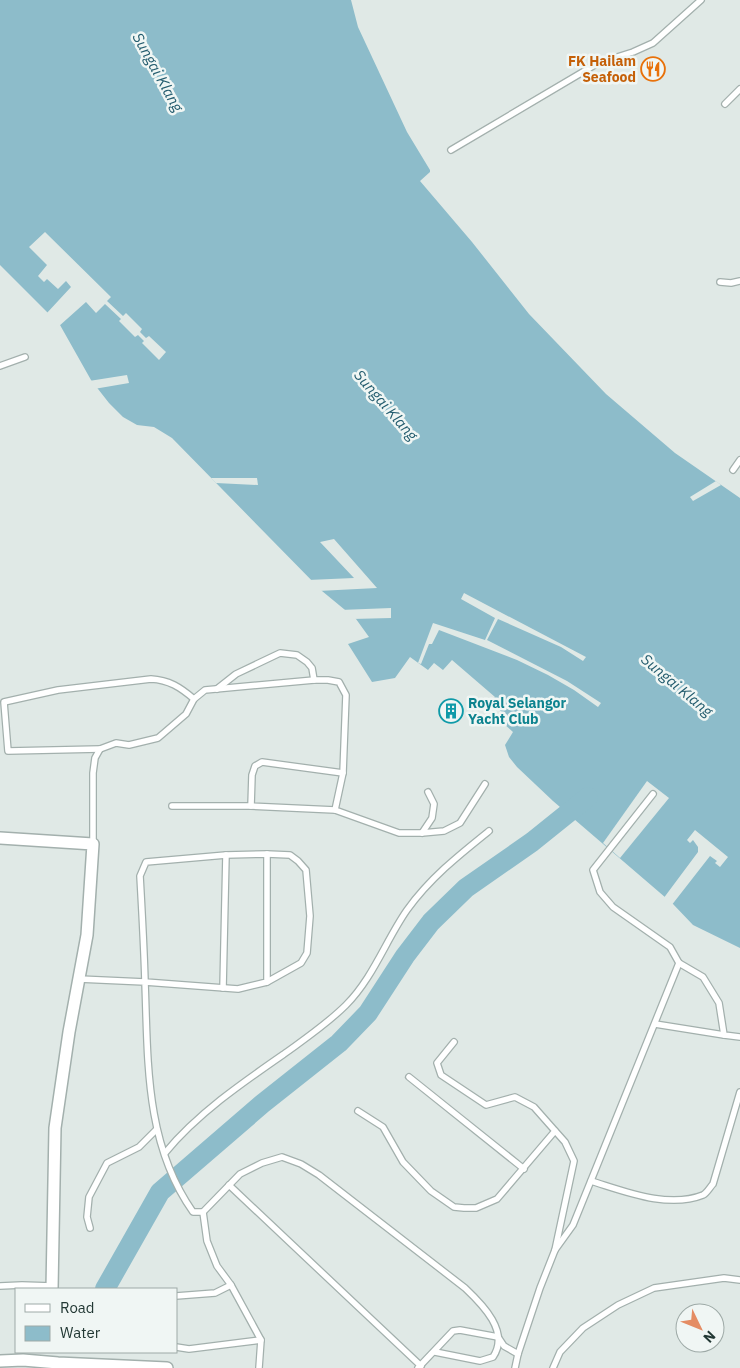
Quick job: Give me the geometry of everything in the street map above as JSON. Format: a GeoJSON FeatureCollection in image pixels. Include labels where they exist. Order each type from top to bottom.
{"type":"FeatureCollection","features":[{"type":"Feature","properties":{"kind":"street"},"geometry":{"type":"LineString","coordinates":[[0,838],[92,844],[87,935],[68,1032],[55,1128],[52,1288]]}},
{"type":"Feature","properties":{"kind":"street"},"geometry":{"type":"LineString","coordinates":[[0,1361],[58,1358],[167,1368]]}},
{"type":"Feature","properties":{"kind":"lane"},"geometry":{"type":"LineString","coordinates":[[451,150],[598,63],[653,43],[702,0]]}},
{"type":"Feature","properties":{"kind":"lane"},"geometry":{"type":"LineString","coordinates":[[725,104],[740,89]]}},
{"type":"Feature","properties":{"kind":"lane"},"geometry":{"type":"LineString","coordinates":[[720,282],[731,283],[740,281]]}},
{"type":"Feature","properties":{"kind":"lane"},"geometry":{"type":"LineString","coordinates":[[0,366],[25,357]]}},
{"type":"Feature","properties":{"kind":"lane"},"geometry":{"type":"LineString","coordinates":[[733,470],[740,460]]}},
{"type":"Feature","properties":{"kind":"lane"},"geometry":{"type":"LineString","coordinates":[[217,689],[236,674],[280,653],[297,655],[307,662],[312,668],[314,680]]}},
{"type":"Feature","properties":{"kind":"lane"},"geometry":{"type":"LineString","coordinates":[[194,699],[178,686],[163,680],[151,679],[58,690],[4,702],[8,751],[100,749],[116,742],[129,744],[158,738],[186,714],[194,699],[205,690],[270,683],[328,680],[339,682],[346,695],[343,773],[335,810]]}},
{"type":"Feature","properties":{"kind":"lane"},"geometry":{"type":"LineString","coordinates":[[92,844],[95,758],[100,749]]}},
{"type":"Feature","properties":{"kind":"lane"},"geometry":{"type":"LineString","coordinates":[[250,806],[252,775],[255,766],[262,762],[343,773]]}},
{"type":"Feature","properties":{"kind":"lane"},"geometry":{"type":"LineString","coordinates":[[172,806],[250,806],[335,810],[399,833],[422,833],[444,831],[460,823],[485,784]]}},
{"type":"Feature","properties":{"kind":"lane"},"geometry":{"type":"LineString","coordinates":[[422,833],[432,818],[434,804],[428,792]]}},
{"type":"Feature","properties":{"kind":"lane"},"geometry":{"type":"LineString","coordinates":[[653,794],[593,870],[600,892],[613,906],[670,947],[679,963],[703,976],[719,1003],[724,1035]]}},
{"type":"Feature","properties":{"kind":"lane"},"geometry":{"type":"LineString","coordinates":[[165,1153],[182,1133],[218,1103],[315,1032],[348,1003],[369,975],[407,910],[442,869],[489,831]]}},
{"type":"Feature","properties":{"kind":"lane"},"geometry":{"type":"LineString","coordinates":[[79,979],[145,982],[238,989],[267,982],[301,963],[307,953],[310,916],[306,870],[298,861],[290,855],[267,854],[226,855],[146,862],[140,876],[145,982],[147,1064],[156,1130],[179,1192],[193,1212],[203,1212],[240,1174],[282,1157],[301,1164],[465,1288],[478,1300],[492,1318],[498,1337],[499,1349],[493,1357],[480,1360],[435,1352]]}},
{"type":"Feature","properties":{"kind":"lane"},"geometry":{"type":"LineString","coordinates":[[267,854],[267,982]]}},
{"type":"Feature","properties":{"kind":"lane"},"geometry":{"type":"LineString","coordinates":[[223,988],[226,855]]}},
{"type":"Feature","properties":{"kind":"lane"},"geometry":{"type":"LineString","coordinates":[[555,1250],[573,1225],[679,963]]}},
{"type":"Feature","properties":{"kind":"lane"},"geometry":{"type":"LineString","coordinates":[[655,1024],[740,1037]]}},
{"type":"Feature","properties":{"kind":"lane"},"geometry":{"type":"LineString","coordinates":[[454,1042],[437,1063],[441,1075],[486,1105],[515,1097],[534,1107],[565,1142],[574,1161],[555,1250],[540,1288],[515,1368]]}},
{"type":"Feature","properties":{"kind":"lane"},"geometry":{"type":"LineString","coordinates":[[409,1078],[524,1169]]}},
{"type":"Feature","properties":{"kind":"lane"},"geometry":{"type":"LineString","coordinates":[[591,1181],[651,1198],[682,1199],[704,1194],[714,1184],[740,1092]]}},
{"type":"Feature","properties":{"kind":"lane"},"geometry":{"type":"LineString","coordinates":[[358,1110],[383,1127],[402,1162],[432,1191],[454,1207],[476,1208],[497,1199],[555,1131]]}},
{"type":"Feature","properties":{"kind":"lane"},"geometry":{"type":"LineString","coordinates":[[90,1228],[87,1217],[89,1197],[106,1163],[139,1147],[156,1130]]}},
{"type":"Feature","properties":{"kind":"lane"},"geometry":{"type":"LineString","coordinates":[[229,1185],[420,1367],[453,1331],[460,1330],[498,1337],[504,1346],[518,1354]]}},
{"type":"Feature","properties":{"kind":"lane"},"geometry":{"type":"LineString","coordinates":[[203,1212],[207,1241],[217,1266],[231,1285],[261,1340],[259,1368]]}},
{"type":"Feature","properties":{"kind":"lane"},"geometry":{"type":"LineString","coordinates":[[553,1368],[560,1352],[583,1328],[618,1305],[654,1288],[724,1278],[740,1280]]}},
{"type":"Feature","properties":{"kind":"lane"},"geometry":{"type":"LineString","coordinates":[[0,1286],[22,1285],[52,1288]]}},
{"type":"Feature","properties":{"kind":"lane"},"geometry":{"type":"LineString","coordinates":[[178,1296],[215,1293],[231,1285]]}},
{"type":"Feature","properties":{"kind":"lane"},"geometry":{"type":"LineString","coordinates":[[178,1347],[199,1348],[261,1340]]}},
{"type":"Feature","properties":{"kind":"water","name":"Sungai Klang"},"geometry":{"type":"Polygon","coordinates":[[[0,0],[351,0],[358,27],[407,132],[430,170],[420,181],[472,242],[529,314],[606,394],[675,453],[740,498],[740,948],[693,925],[673,904],[553,801],[517,767],[509,757],[505,745],[513,732],[504,724],[509,718],[491,703],[495,697],[452,660],[443,670],[434,663],[428,670],[410,657],[395,678],[372,682],[348,644],[369,637],[356,619],[322,591],[172,438],[154,427],[137,425],[123,417],[91,380],[60,325],[0,265],[0,0]]]}},
{"type":"Feature","properties":{"kind":"pier"},"geometry":{"type":"Polygon","coordinates":[[[45,232],[111,297],[107,301],[123,316],[126,313],[142,329],[140,332],[146,338],[149,336],[166,352],[159,360],[142,343],[144,341],[138,335],[135,337],[119,321],[121,319],[105,304],[96,313],[86,302],[58,327],[46,314],[71,287],[66,281],[58,289],[47,279],[44,282],[38,276],[47,265],[29,247],[45,232]]]}},
{"type":"Feature","properties":{"kind":"pier"},"geometry":{"type":"Polygon","coordinates":[[[127,375],[129,383],[94,389],[89,381],[127,375]]]}},
{"type":"Feature","properties":{"kind":"pier"},"geometry":{"type":"Polygon","coordinates":[[[211,478],[257,478],[258,485],[216,483],[211,478]]]}},
{"type":"Feature","properties":{"kind":"pier"},"geometry":{"type":"Polygon","coordinates":[[[716,481],[721,485],[693,501],[690,497],[716,481]]]}},
{"type":"Feature","properties":{"kind":"pier"},"geometry":{"type":"Polygon","coordinates":[[[334,539],[377,588],[318,591],[308,580],[354,578],[320,542],[334,539]]]}},
{"type":"Feature","properties":{"kind":"pier"},"geometry":{"type":"Polygon","coordinates":[[[464,593],[586,657],[583,661],[561,647],[498,619],[487,640],[567,681],[601,703],[598,707],[548,675],[517,660],[439,630],[432,644],[429,644],[421,664],[418,663],[433,623],[485,640],[495,618],[461,599],[464,593]]]}},
{"type":"Feature","properties":{"kind":"pier"},"geometry":{"type":"Polygon","coordinates":[[[391,608],[391,618],[352,619],[340,610],[391,608]]]}},
{"type":"Feature","properties":{"kind":"pier"},"geometry":{"type":"Polygon","coordinates":[[[647,781],[669,798],[620,858],[603,843],[647,781]]]}},
{"type":"Feature","properties":{"kind":"pier"},"geometry":{"type":"Polygon","coordinates":[[[695,830],[728,857],[720,867],[715,863],[717,861],[710,856],[671,906],[663,899],[698,852],[698,847],[693,840],[690,843],[687,840],[695,830]]]}},
{"type":"Feature","properties":{"kind":"waterway"},"geometry":{"type":"LineString","coordinates":[[106,1288],[160,1192],[262,1104],[339,1043],[368,1013],[405,956],[431,922],[466,888],[532,842],[588,797]]}},
{"type":"Feature","properties":{"kind":"place","name":"FK Hailam Seafood"},"geometry":{"type":"Point","coordinates":[653,69]}},
{"type":"Feature","properties":{"kind":"place","name":"Royal Selangor Yacht Club"},"geometry":{"type":"Point","coordinates":[451,711]}}]}
